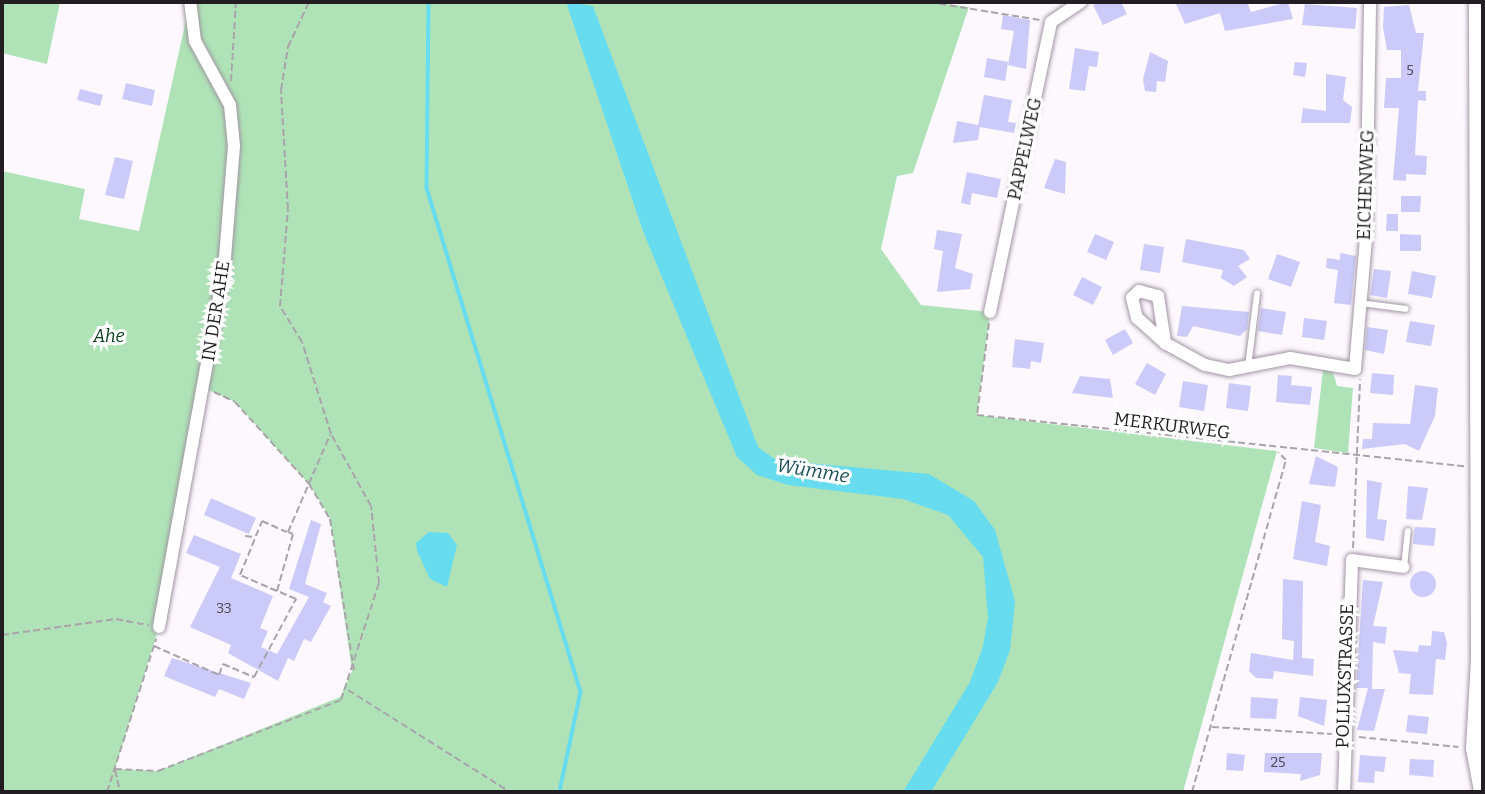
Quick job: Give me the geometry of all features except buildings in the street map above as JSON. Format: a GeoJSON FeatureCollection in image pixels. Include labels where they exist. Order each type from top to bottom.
{"type":"FeatureCollection","features":[{"type":"Feature","properties":{"kind":"main road"},"geometry":{"type":"LineString","coordinates":[[1478,2],[1483,689]]}},
{"type":"Feature","properties":{"kind":"main road"},"geometry":{"type":"LineString","coordinates":[[1482,660],[1475,748],[1483,790]]}},
{"type":"Feature","properties":{"kind":"street","name":"IN DER AHE"},"geometry":{"type":"LineString","coordinates":[[159,627],[224,270],[234,146],[230,105],[195,41],[190,2]]}},
{"type":"Feature","properties":{"kind":"street"},"geometry":{"type":"LineString","coordinates":[[1051,22],[1081,2]]}},
{"type":"Feature","properties":{"kind":"street","name":"EICHENWEG"},"geometry":{"type":"LineString","coordinates":[[1355,369],[1360,303],[1370,2]]}},
{"type":"Feature","properties":{"kind":"street","name":"PAPPELWEG"},"geometry":{"type":"LineString","coordinates":[[990,312],[1051,22]]}},
{"type":"Feature","properties":{"kind":"street"},"geometry":{"type":"LineString","coordinates":[[1164,342],[1205,365],[1248,367],[1290,358],[1355,369]]}},
{"type":"Feature","properties":{"kind":"street"},"geometry":{"type":"LineString","coordinates":[[1352,560],[1404,567]]}},
{"type":"Feature","properties":{"kind":"street","name":"POLLUXSTRASSE"},"geometry":{"type":"LineString","coordinates":[[1344,792],[1352,560]]}},
{"type":"Feature","properties":{"kind":"lane"},"geometry":{"type":"LineString","coordinates":[[1248,367],[1257,294]]}},
{"type":"Feature","properties":{"kind":"lane"},"geometry":{"type":"LineString","coordinates":[[1360,303],[1406,309]]}},
{"type":"Feature","properties":{"kind":"lane"},"geometry":{"type":"LineString","coordinates":[[1404,567],[1408,531]]}},
{"type":"Feature","properties":{"kind":"path"},"geometry":{"type":"LineString","coordinates":[[230,105],[236,2]]}},
{"type":"Feature","properties":{"kind":"path"},"geometry":{"type":"LineString","coordinates":[[115,769],[158,771],[341,699],[354,672],[378,570],[371,506],[331,434],[302,341],[280,306],[288,209],[281,90],[288,47],[309,2]]}},
{"type":"Feature","properties":{"kind":"path"},"geometry":{"type":"LineString","coordinates":[[929,2],[1051,22]]}},
{"type":"Feature","properties":{"kind":"path","name":"MERKURWEG"},"geometry":{"type":"LineString","coordinates":[[990,312],[977,415],[1277,451],[1468,466]]}},
{"type":"Feature","properties":{"kind":"path"},"geometry":{"type":"LineString","coordinates":[[1352,560],[1359,458],[1355,369]]}},
{"type":"Feature","properties":{"kind":"path"},"geometry":{"type":"LineString","coordinates":[[203,388],[235,402],[309,484],[330,519],[354,672]]}},
{"type":"Feature","properties":{"kind":"path"},"geometry":{"type":"LineString","coordinates":[[288,532],[331,434]]}},
{"type":"Feature","properties":{"kind":"path"},"geometry":{"type":"LineString","coordinates":[[1192,792],[1286,460],[1277,451]]}},
{"type":"Feature","properties":{"kind":"path"},"geometry":{"type":"LineString","coordinates":[[154,646],[219,675],[223,664],[254,677],[296,599],[277,591],[240,575],[262,521],[293,534],[277,591]]}},
{"type":"Feature","properties":{"kind":"path"},"geometry":{"type":"LineString","coordinates":[[245,536],[255,538]]}},
{"type":"Feature","properties":{"kind":"path"},"geometry":{"type":"LineString","coordinates":[[2,635],[116,619],[159,627],[107,792]]}},
{"type":"Feature","properties":{"kind":"path"},"geometry":{"type":"LineString","coordinates":[[347,690],[510,792]]}},
{"type":"Feature","properties":{"kind":"path"},"geometry":{"type":"LineString","coordinates":[[115,769],[120,792]]}},
{"type":"Feature","properties":{"kind":"green space"},"geometry":{"type":"Polygon","coordinates":[[[2,2],[60,2],[47,64],[2,53],[2,2]]]}},
{"type":"Feature","properties":{"kind":"green space","name":"Ahe"},"geometry":{"type":"Polygon","coordinates":[[[190,2],[929,2],[969,7],[913,173],[897,176],[881,249],[921,305],[990,312],[977,415],[1277,451],[1183,792],[2,792],[2,171],[85,189],[79,219],[139,231],[190,2]],[[204,388],[159,627],[115,769],[158,771],[340,697],[352,671],[330,518],[309,484],[235,402],[204,388]]]}},
{"type":"Feature","properties":{"kind":"green space"},"geometry":{"type":"Polygon","coordinates":[[[1323,370],[1333,372],[1337,386],[1353,388],[1348,453],[1314,448],[1323,370]]]}},
{"type":"Feature","properties":{"kind":"water","name":"Wümme"},"geometry":{"type":"Polygon","coordinates":[[[566,2],[593,6],[758,447],[776,460],[929,474],[974,501],[995,530],[1015,601],[1010,650],[998,682],[931,792],[903,792],[970,682],[983,646],[988,617],[983,557],[948,515],[903,499],[788,485],[757,475],[737,457],[644,234],[566,2]]]}},
{"type":"Feature","properties":{"kind":"water"},"geometry":{"type":"Polygon","coordinates":[[[429,532],[448,533],[457,545],[447,587],[430,579],[417,551],[416,543],[429,532]]]}},
{"type":"Feature","properties":{"kind":"waterway"},"geometry":{"type":"LineString","coordinates":[[429,2],[427,188],[581,692],[560,792]]}}]}
